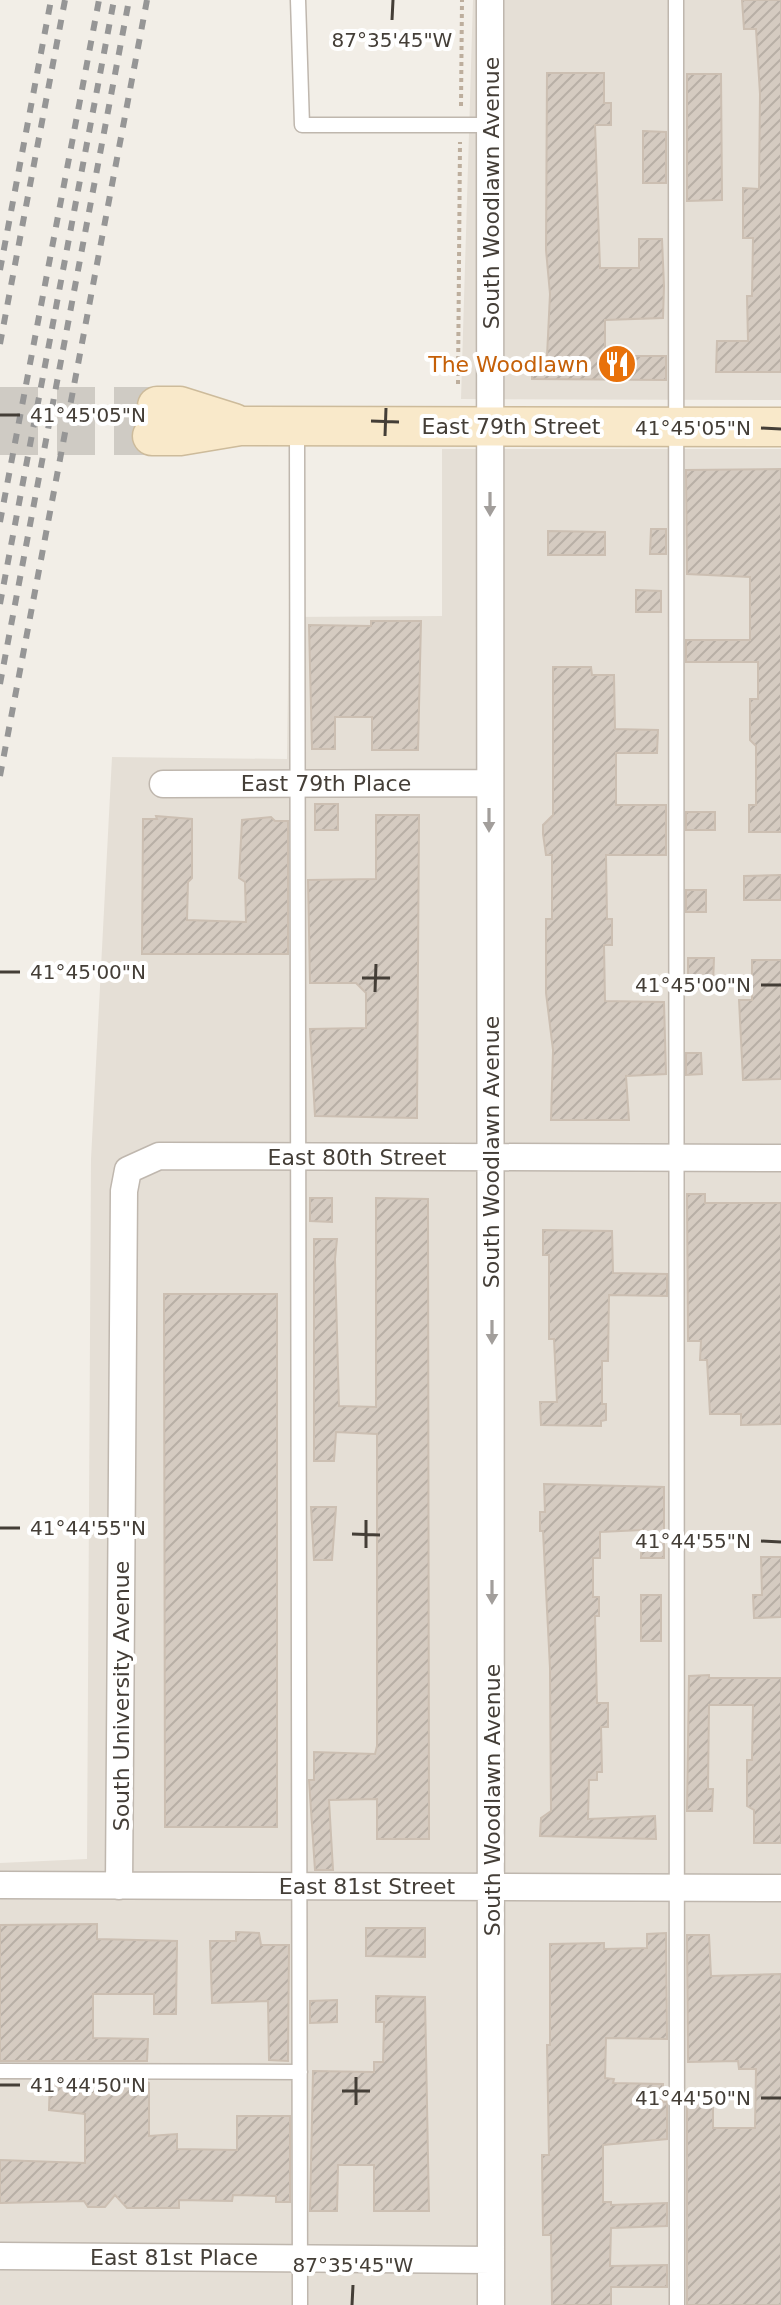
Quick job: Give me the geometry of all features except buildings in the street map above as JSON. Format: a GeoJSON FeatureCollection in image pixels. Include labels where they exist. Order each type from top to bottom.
{"type":"FeatureCollection","features":[{"type":"Feature","properties":{"kind":"main road","name":"East 79th Street"},"geometry":{"type":"LineString","coordinates":[[154,421],[180,406],[240,426],[781,427]]}},
{"type":"Feature","properties":{"kind":"street","name":"South Woodlawn Avenue"},"geometry":{"type":"LineString","coordinates":[[490,0],[491,2305]]}},
{"type":"Feature","properties":{"kind":"street","name":"East 79th Place"},"geometry":{"type":"LineString","coordinates":[[163,784],[489,783]]}},
{"type":"Feature","properties":{"kind":"street","name":"East 80th Street"},"geometry":{"type":"LineString","coordinates":[[128,1170],[159,1156],[781,1158]]}},
{"type":"Feature","properties":{"kind":"street","name":"South University Avenue"},"geometry":{"type":"LineString","coordinates":[[119,1886],[124,1191],[128,1170]]}},
{"type":"Feature","properties":{"kind":"street","name":"East 81st Street"},"geometry":{"type":"LineString","coordinates":[[0,1885],[781,1888]]}},
{"type":"Feature","properties":{"kind":"street","name":"East 81st Place"},"geometry":{"type":"LineString","coordinates":[[0,2256],[491,2260]]}},
{"type":"Feature","properties":{"kind":"lane"},"geometry":{"type":"LineString","coordinates":[[298,0],[302,125],[490,125]]}},
{"type":"Feature","properties":{"kind":"lane"},"geometry":{"type":"LineString","coordinates":[[676,0],[677,2305]]}},
{"type":"Feature","properties":{"kind":"lane"},"geometry":{"type":"LineString","coordinates":[[297,426],[300,784],[300,2305]]}},
{"type":"Feature","properties":{"kind":"lane"},"geometry":{"type":"LineString","coordinates":[[0,2071],[300,2072]]}},
{"type":"Feature","properties":{"kind":"path"},"geometry":{"type":"LineString","coordinates":[[458,384],[462,0]]}},
{"type":"Feature","properties":{"kind":"shaded area"},"geometry":{"type":"Polygon","coordinates":[[[473,0],[781,0],[781,400],[461,399],[473,0]]]}},
{"type":"Feature","properties":{"kind":"shaded area"},"geometry":{"type":"Polygon","coordinates":[[[442,449],[781,449],[781,2305],[0,2305],[0,1863],[87,1859],[91,1159],[112,757],[287,759],[289,617],[442,616],[442,449]]]}},
{"type":"Feature","properties":{"kind":"tunnel"},"geometry":{"type":"LineString","coordinates":[[0,406],[157,406]]}},
{"type":"Feature","properties":{"kind":"tunnel"},"geometry":{"type":"LineString","coordinates":[[0,436],[152,436]]}},
{"type":"Feature","properties":{"kind":"railway"},"geometry":{"type":"LineString","coordinates":[[0,270],[51,0]]}},
{"type":"Feature","properties":{"kind":"railway"},"geometry":{"type":"LineString","coordinates":[[0,344],[65,0]]}},
{"type":"Feature","properties":{"kind":"railway"},"geometry":{"type":"LineString","coordinates":[[0,522],[99,0]]}},
{"type":"Feature","properties":{"kind":"railway"},"geometry":{"type":"LineString","coordinates":[[0,604],[114,0]]}},
{"type":"Feature","properties":{"kind":"railway"},"geometry":{"type":"LineString","coordinates":[[0,684],[129,0]]}},
{"type":"Feature","properties":{"kind":"railway"},"geometry":{"type":"LineString","coordinates":[[0,776],[147,0]]}},
{"type":"Feature","properties":{"kind":"place","name":"The Woodlawn"},"geometry":{"type":"Point","coordinates":[617,364]}}]}
